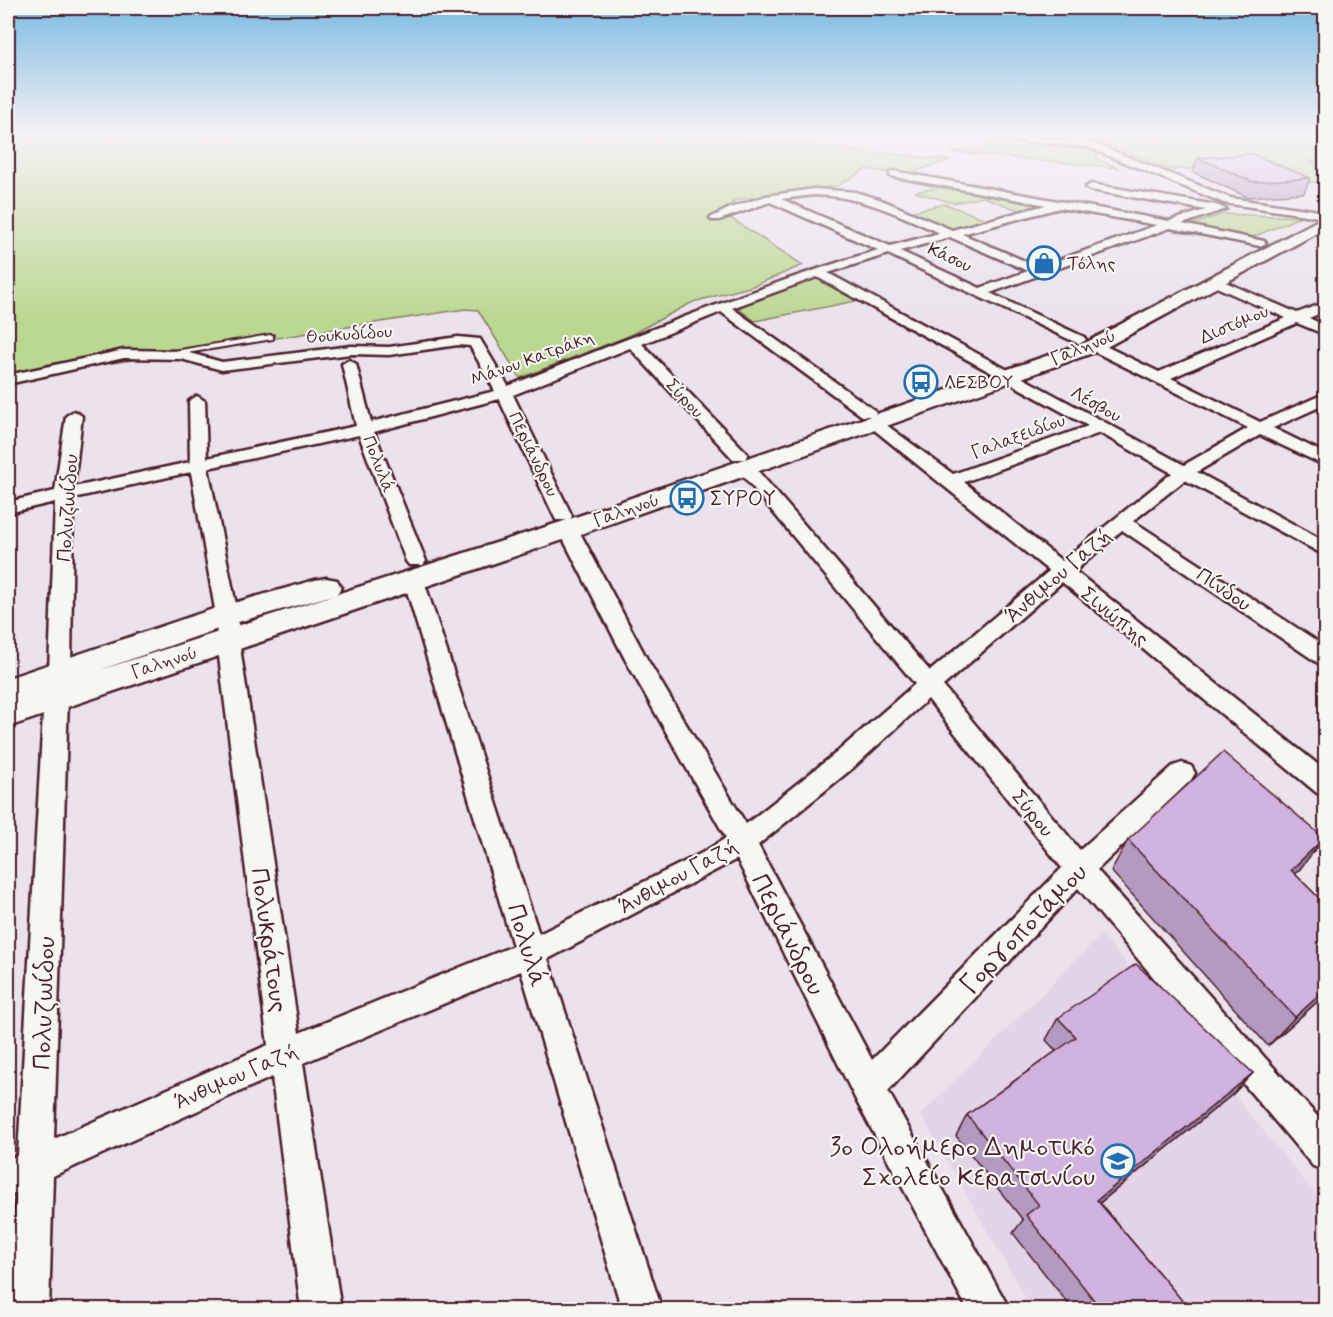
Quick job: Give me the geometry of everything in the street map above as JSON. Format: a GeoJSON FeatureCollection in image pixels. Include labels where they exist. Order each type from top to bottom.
{"type":"FeatureCollection","features":[{"type":"Feature","properties":{"kind":"street"},"geometry":{"type":"LineString","coordinates":[[715,219],[750,203],[774,197]]}},
{"type":"Feature","properties":{"kind":"street"},"geometry":{"type":"LineString","coordinates":[[863,197],[953,233],[1038,271]]}},
{"type":"Feature","properties":{"kind":"street"},"geometry":{"type":"LineString","coordinates":[[1018,197],[1260,243]]}},
{"type":"Feature","properties":{"kind":"street"},"geometry":{"type":"LineString","coordinates":[[1153,197],[1221,209],[1326,215]]}},
{"type":"Feature","properties":{"kind":"street"},"geometry":{"type":"LineString","coordinates":[[1219,197],[1228,201],[1326,215]]}},
{"type":"Feature","properties":{"kind":"street","name":"Κάσου"},"geometry":{"type":"LineString","coordinates":[[770,198],[888,250],[1086,343],[1326,461]]}},
{"type":"Feature","properties":{"kind":"street","name":"Μάνου Κατράκη"},"geometry":{"type":"LineString","coordinates":[[8,507],[365,429],[504,393],[722,307],[818,272],[888,250],[1058,205]]}},
{"type":"Feature","properties":{"kind":"street"},"geometry":{"type":"LineString","coordinates":[[979,293],[1206,212],[1221,209]]}},
{"type":"Feature","properties":{"kind":"street","name":"Γαληνού"},"geometry":{"type":"LineString","coordinates":[[1086,343],[1260,243],[1308,219],[1326,215]]}},
{"type":"Feature","properties":{"kind":"street","name":"Γαληνού"},"geometry":{"type":"LineString","coordinates":[[8,690],[58,684],[228,628],[415,571],[566,522],[1086,343],[1216,282],[1326,221]]}},
{"type":"Feature","properties":{"kind":"street","name":"Λέσβου"},"geometry":{"type":"LineString","coordinates":[[818,272],[1098,428],[1185,472],[1326,550]]}},
{"type":"Feature","properties":{"kind":"street"},"geometry":{"type":"LineString","coordinates":[[1216,282],[1326,331]]}},
{"type":"Feature","properties":{"kind":"street","name":"Διστόμου"},"geometry":{"type":"LineString","coordinates":[[1158,378],[1326,306]]}},
{"type":"Feature","properties":{"kind":"street","name":"Σινώπης"},"geometry":{"type":"LineString","coordinates":[[722,307],[872,418],[1326,786]]}},
{"type":"Feature","properties":{"kind":"street","name":"Θουκυδίδου"},"geometry":{"type":"LineString","coordinates":[[8,379],[124,354],[168,354],[222,366],[351,350],[389,351],[466,340],[475,342],[480,348],[504,393]]}},
{"type":"Feature","properties":{"kind":"street","name":"Σύρου"},"geometry":{"type":"LineString","coordinates":[[632,342],[742,461],[1079,869],[1326,1153]]}},
{"type":"Feature","properties":{"kind":"street","name":"Πολυλά"},"geometry":{"type":"LineString","coordinates":[[349,363],[365,429],[415,571],[530,953],[642,1310]]}},
{"type":"Feature","properties":{"kind":"street","name":"Περιάνδρου"},"geometry":{"type":"LineString","coordinates":[[504,393],[566,522],[636,658],[742,842],[868,1088],[990,1310]]}},
{"type":"Feature","properties":{"kind":"street","name":"Άνθιμου Γαζή"},"geometry":{"type":"LineString","coordinates":[[8,1178],[286,1054],[530,953],[674,881],[742,842],[845,760],[1121,521],[1185,472],[1260,428],[1326,398]]}},
{"type":"Feature","properties":{"kind":"street","name":"Πολυκράτους"},"geometry":{"type":"LineString","coordinates":[[197,401],[199,466],[228,628],[321,1310]]}},
{"type":"Feature","properties":{"kind":"street","name":"Πολυζωίδου"},"geometry":{"type":"LineString","coordinates":[[29,1310],[58,684],[64,494],[74,416]]}},
{"type":"Feature","properties":{"kind":"street","name":"Γαλαξειδίου"},"geometry":{"type":"LineString","coordinates":[[951,481],[1098,428]]}},
{"type":"Feature","properties":{"kind":"street","name":"Πίνδου"},"geometry":{"type":"LineString","coordinates":[[1121,521],[1326,658]]}},
{"type":"Feature","properties":{"kind":"street","name":"Γαληνού"},"geometry":{"type":"LineString","coordinates":[[8,715],[58,684]]}},
{"type":"Feature","properties":{"kind":"street","name":"Γοργοποτάμου"},"geometry":{"type":"LineString","coordinates":[[868,1088],[1079,869],[1182,773]]}},
{"type":"Feature","properties":{"kind":"lane"},"geometry":{"type":"LineString","coordinates":[[168,354],[270,337]]}},
{"type":"Feature","properties":{"kind":"shaded area","name":"3ο Ολοήμερο Δημοτικό Σχολείο Κερατσινίου"},"geometry":{"type":"Polygon","coordinates":[[[1102,934],[1325,1206],[1325,1309],[1032,1309],[921,1115],[1102,934]]]}},
{"type":"Feature","properties":{"kind":"green space"},"geometry":{"type":"Polygon","coordinates":[[[8,197],[754,197],[736,200],[721,212],[803,265],[753,286],[693,302],[626,337],[520,378],[478,310],[465,309],[8,379],[8,197]]]}},
{"type":"Feature","properties":{"kind":"green space"},"geometry":{"type":"Polygon","coordinates":[[[934,197],[981,197],[954,203],[934,197]]]}},
{"type":"Feature","properties":{"kind":"green space"},"geometry":{"type":"Polygon","coordinates":[[[984,197],[1005,197],[1045,205],[1021,211],[984,197]]]}},
{"type":"Feature","properties":{"kind":"green space"},"geometry":{"type":"Polygon","coordinates":[[[945,204],[989,220],[950,229],[910,212],[945,204]]]}},
{"type":"Feature","properties":{"kind":"green space"},"geometry":{"type":"Polygon","coordinates":[[[1223,214],[1300,217],[1246,240],[1182,228],[1223,214]]]}},
{"type":"Feature","properties":{"kind":"green space"},"geometry":{"type":"Polygon","coordinates":[[[817,278],[856,301],[755,321],[735,306],[817,278]]]}},
{"type":"Feature","properties":{"kind":"building"},"geometry":{"type":"Polygon","coordinates":[[[1223,752],[1324,838],[1291,870],[1326,905],[1326,989],[1295,1017],[1128,840],[1223,752]]]}},
{"type":"Feature","properties":{"kind":"building"},"geometry":{"type":"Polygon","coordinates":[[[1136,964],[1253,1073],[1097,1200],[1190,1310],[1102,1310],[1026,1215],[1039,1205],[967,1115],[1076,1037],[1058,1018],[1136,964]]]}},
{"type":"Feature","properties":{"kind":"place","name":"Τόλης"},"geometry":{"type":"Point","coordinates":[1044,263]}},
{"type":"Feature","properties":{"kind":"place","name":"ΛΕΣΒΟΥ"},"geometry":{"type":"Point","coordinates":[921,382]}},
{"type":"Feature","properties":{"kind":"place","name":"ΣΥΡΟΥ"},"geometry":{"type":"Point","coordinates":[687,498]}},
{"type":"Feature","properties":{"kind":"place","name":"3ο Ολοήμερο Δημοτικό Σχολείο Κερατσινίου"},"geometry":{"type":"Point","coordinates":[1118,1161]}}]}
